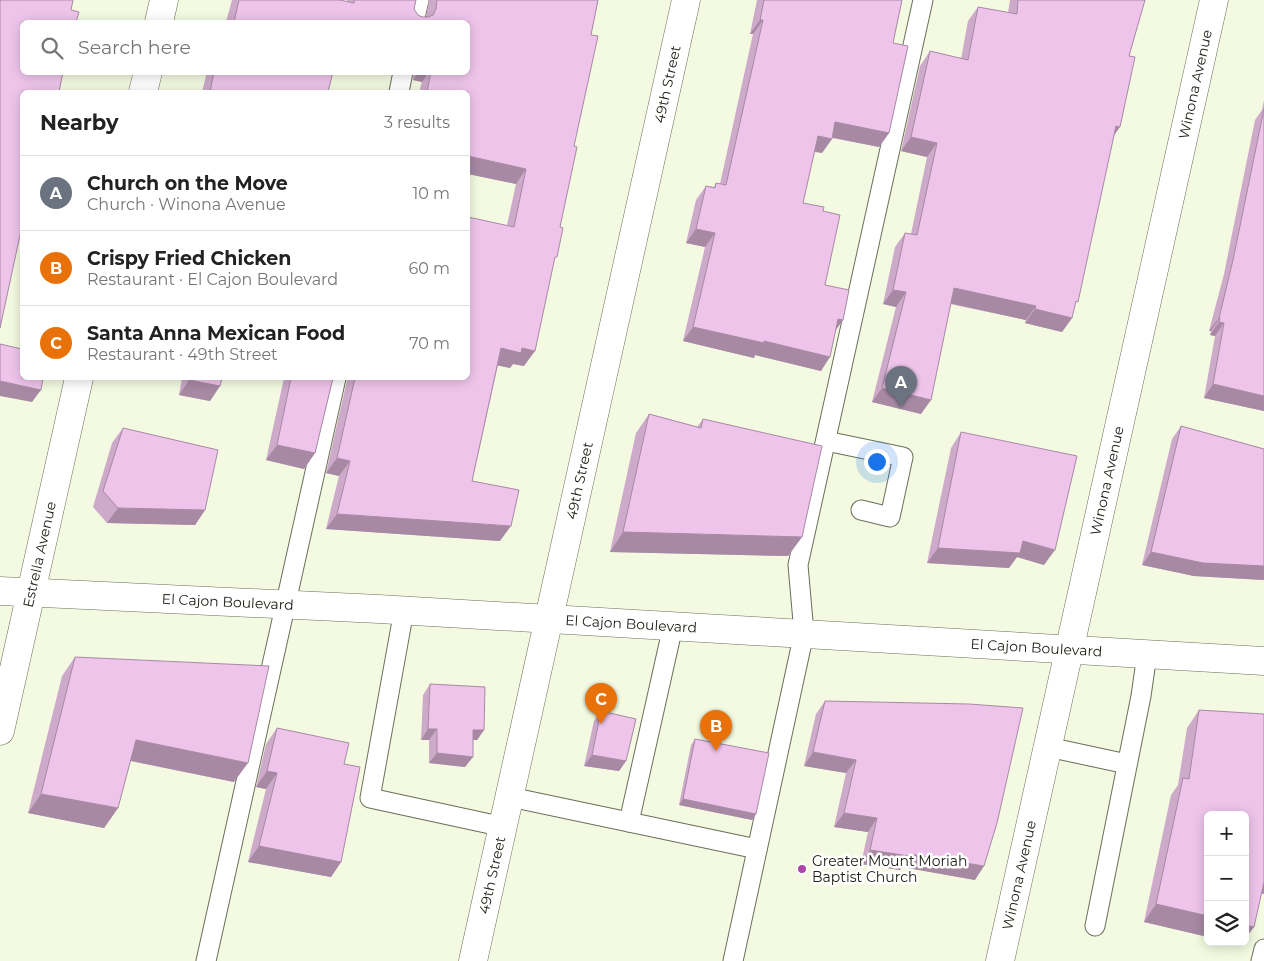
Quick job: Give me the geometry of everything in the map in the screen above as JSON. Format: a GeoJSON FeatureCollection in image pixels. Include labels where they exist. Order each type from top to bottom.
{"type":"FeatureCollection","features":[{"type":"Feature","properties":{"kind":"street"},"geometry":{"type":"LineString","coordinates":[[159,20],[164,0]]}},
{"type":"Feature","properties":{"kind":"street","name":"49th Street"},"geometry":{"type":"LineString","coordinates":[[473,961],[686,0]]}},
{"type":"Feature","properties":{"kind":"street","name":"Winona Avenue"},"geometry":{"type":"LineString","coordinates":[[1000,961],[1214,0]]}},
{"type":"Feature","properties":{"kind":"street"},"geometry":{"type":"LineString","coordinates":[[144,90],[147,75]]}},
{"type":"Feature","properties":{"kind":"street","name":"Estrella Avenue"},"geometry":{"type":"LineString","coordinates":[[0,731],[79,380]]}},
{"type":"Feature","properties":{"kind":"street","name":"El Cajon Boulevard"},"geometry":{"type":"LineString","coordinates":[[0,591],[404,610],[1264,661]]}},
{"type":"Feature","properties":{"kind":"lane"},"geometry":{"type":"LineString","coordinates":[[414,20],[419,0]]}},
{"type":"Feature","properties":{"kind":"lane"},"geometry":{"type":"LineString","coordinates":[[732,961],[804,634],[798,565],[923,0]]}},
{"type":"Feature","properties":{"kind":"lane"},"geometry":{"type":"LineString","coordinates":[[399,90],[402,75]]}},
{"type":"Feature","properties":{"kind":"lane"},"geometry":{"type":"LineString","coordinates":[[206,961],[336,380]]}},
{"type":"Feature","properties":{"kind":"lane"},"geometry":{"type":"LineString","coordinates":[[826,441],[903,457],[890,517],[861,510]]}},
{"type":"Feature","properties":{"kind":"lane"},"geometry":{"type":"LineString","coordinates":[[404,610],[370,798],[504,827]]}},
{"type":"Feature","properties":{"kind":"lane"},"geometry":{"type":"LineString","coordinates":[[629,822],[673,626]]}},
{"type":"Feature","properties":{"kind":"lane"},"geometry":{"type":"LineString","coordinates":[[1095,926],[1141,696],[1147,654]]}},
{"type":"Feature","properties":{"kind":"lane"},"geometry":{"type":"LineString","coordinates":[[1048,747],[1127,764]]}},
{"type":"Feature","properties":{"kind":"lane"},"geometry":{"type":"LineString","coordinates":[[510,797],[757,848]]}},
{"type":"Feature","properties":{"kind":"lane"},"geometry":{"type":"LineString","coordinates":[[1261,961],[1264,949]]}},
{"type":"Feature","properties":{"kind":"building"},"geometry":{"type":"Polygon","coordinates":[[[0,0],[73,0],[71,10],[79,12],[77,20],[20,20],[20,75],[62,75],[59,90],[20,90],[20,235],[0,328],[0,0]]]}},
{"type":"Feature","properties":{"kind":"building"},"geometry":{"type":"Polygon","coordinates":[[[239,0],[340,0],[354,3],[354,0],[416,0],[414,9],[418,15],[428,17],[433,15],[437,0],[598,0],[591,35],[598,36],[574,146],[577,147],[560,227],[563,228],[535,351],[522,348],[521,353],[501,348],[472,481],[519,490],[511,526],[337,514],[350,461],[337,458],[355,380],[470,380],[470,217],[514,227],[526,169],[470,156],[470,90],[427,90],[430,75],[470,75],[470,20],[234,20],[239,0]]]}},
{"type":"Feature","properties":{"kind":"building"},"geometry":{"type":"Polygon","coordinates":[[[764,0],[902,0],[893,43],[908,46],[889,133],[835,122],[832,139],[818,136],[803,203],[824,207],[823,211],[840,215],[825,285],[849,290],[843,320],[838,319],[830,357],[764,341],[764,343],[693,327],[715,233],[696,229],[706,186],[715,188],[716,183],[726,185],[763,20],[760,20],[764,0]]]}},
{"type":"Feature","properties":{"kind":"building"},"geometry":{"type":"Polygon","coordinates":[[[1018,0],[1145,0],[1129,56],[1135,57],[1120,127],[1116,126],[1078,302],[1076,301],[1072,318],[1035,309],[1036,306],[954,288],[931,400],[882,388],[906,292],[893,290],[905,233],[917,235],[937,143],[911,137],[930,51],[968,60],[978,7],[1017,14],[1018,0]]]}},
{"type":"Feature","properties":{"kind":"building"},"geometry":{"type":"Polygon","coordinates":[[[213,75],[332,75],[328,90],[210,90],[213,75]]]}},
{"type":"Feature","properties":{"kind":"building"},"geometry":{"type":"Polygon","coordinates":[[[1264,109],[1264,396],[1213,384],[1224,323],[1219,322],[1219,318],[1264,109]]]}},
{"type":"Feature","properties":{"kind":"building"},"geometry":{"type":"Polygon","coordinates":[[[0,344],[20,349],[20,380],[43,380],[41,390],[0,381],[0,344]]]}},
{"type":"Feature","properties":{"kind":"building"},"geometry":{"type":"Polygon","coordinates":[[[189,380],[222,380],[220,386],[189,380]]]}},
{"type":"Feature","properties":{"kind":"building"},"geometry":{"type":"Polygon","coordinates":[[[291,380],[333,380],[315,453],[277,445],[291,380]]]}},
{"type":"Feature","properties":{"kind":"building"},"geometry":{"type":"Polygon","coordinates":[[[649,414],[701,428],[703,419],[822,446],[802,537],[623,532],[649,414]]]}},
{"type":"Feature","properties":{"kind":"building"},"geometry":{"type":"Polygon","coordinates":[[[1181,426],[1264,449],[1264,566],[1203,563],[1151,552],[1181,426]]]}},
{"type":"Feature","properties":{"kind":"building"},"geometry":{"type":"Polygon","coordinates":[[[123,428],[218,450],[205,510],[118,508],[103,491],[123,428]]]}},
{"type":"Feature","properties":{"kind":"building"},"geometry":{"type":"Polygon","coordinates":[[[961,432],[1077,456],[1055,550],[1023,541],[1020,553],[938,548],[961,432]]]}},
{"type":"Feature","properties":{"kind":"building"},"geometry":{"type":"Polygon","coordinates":[[[75,657],[269,666],[248,763],[136,740],[118,808],[41,794],[75,657]]]}},
{"type":"Feature","properties":{"kind":"building"},"geometry":{"type":"Polygon","coordinates":[[[430,684],[485,687],[484,730],[473,730],[473,757],[437,753],[437,729],[428,729],[430,684]]]}},
{"type":"Feature","properties":{"kind":"building"},"geometry":{"type":"Polygon","coordinates":[[[825,701],[969,704],[1023,708],[997,823],[984,866],[910,854],[909,856],[870,850],[877,818],[844,813],[856,760],[813,752],[825,701]]]}},
{"type":"Feature","properties":{"kind":"building"},"geometry":{"type":"Polygon","coordinates":[[[1199,710],[1264,714],[1264,882],[1254,927],[1249,926],[1249,811],[1204,811],[1204,915],[1156,904],[1183,778],[1189,779],[1199,710]]]}},
{"type":"Feature","properties":{"kind":"building"},"geometry":{"type":"Polygon","coordinates":[[[601,711],[636,719],[626,761],[592,755],[601,711]]]}},
{"type":"Feature","properties":{"kind":"building"},"geometry":{"type":"Polygon","coordinates":[[[277,728],[349,743],[344,764],[360,767],[341,862],[259,846],[277,773],[267,771],[277,728]]]}},
{"type":"Feature","properties":{"kind":"building"},"geometry":{"type":"Polygon","coordinates":[[[695,739],[769,753],[756,814],[683,799],[695,739]]]}},
{"type":"Feature","properties":{"kind":"place","name":"Church on the Move"},"geometry":{"type":"Point","coordinates":[901,407]}},
{"type":"Feature","properties":{"kind":"place","name":"Santa Anna Mexican Food"},"geometry":{"type":"Point","coordinates":[601,724]}},
{"type":"Feature","properties":{"kind":"place","name":"Crispy Fried Chicken"},"geometry":{"type":"Point","coordinates":[716,751]}},
{"type":"Feature","properties":{"kind":"place","name":"Greater Mount Moriah Baptist Church"},"geometry":{"type":"Point","coordinates":[802,869]}}]}
